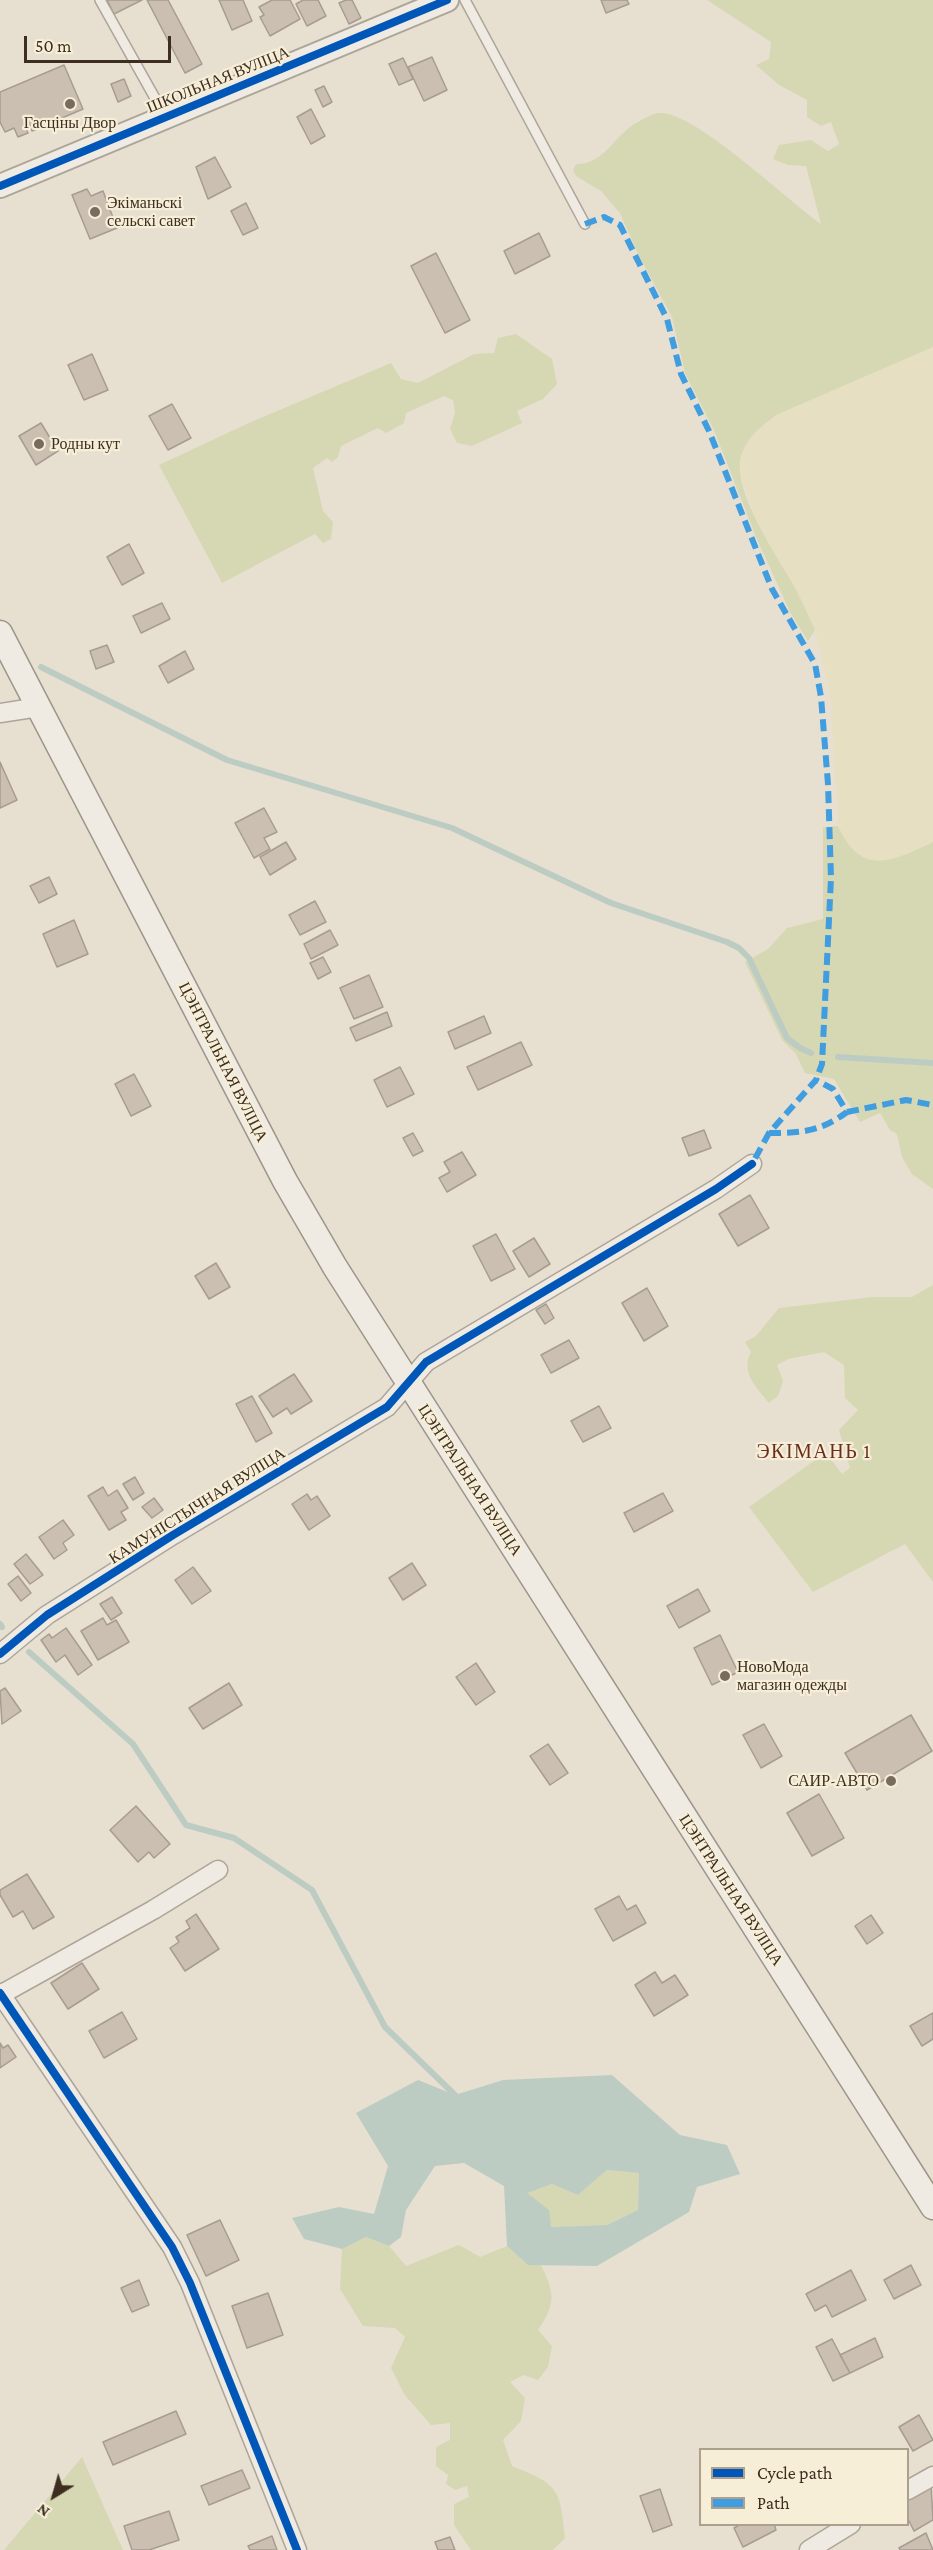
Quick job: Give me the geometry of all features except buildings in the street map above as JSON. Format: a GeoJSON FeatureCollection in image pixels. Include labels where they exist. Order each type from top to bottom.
{"type":"FeatureCollection","features":[{"type":"Feature","properties":{"kind":"main road","name":"ЦЭНТРАЛЬНАЯ ВУЛІЦА"},"geometry":{"type":"LineString","coordinates":[[0,633],[285,1181],[335,1267],[933,2207]]}},
{"type":"Feature","properties":{"kind":"street","name":"ШКОЛЬНАЯ ВУЛІЦА"},"geometry":{"type":"LineString","coordinates":[[0,186],[447,0]]}},
{"type":"Feature","properties":{"kind":"street"},"geometry":{"type":"LineString","coordinates":[[0,713],[39,707]]}},
{"type":"Feature","properties":{"kind":"street","name":"КАМУНІСТЫЧНАЯ ВУЛІЦА"},"geometry":{"type":"LineString","coordinates":[[0,1654],[66,1603],[173,1535],[387,1407],[426,1362],[716,1190],[752,1164]]}},
{"type":"Feature","properties":{"kind":"street"},"geometry":{"type":"LineString","coordinates":[[218,1870],[153,1910],[0,1994],[172,2247],[190,2283],[297,2550]]}},
{"type":"Feature","properties":{"kind":"street"},"geometry":{"type":"LineString","coordinates":[[909,2489],[933,2476]]}},
{"type":"Feature","properties":{"kind":"street"},"geometry":{"type":"LineString","coordinates":[[809,2550],[847,2526]]}},
{"type":"Feature","properties":{"kind":"lane"},"geometry":{"type":"LineString","coordinates":[[100,0],[165,116]]}},
{"type":"Feature","properties":{"kind":"lane"},"geometry":{"type":"LineString","coordinates":[[465,0],[585,224]]}},
{"type":"Feature","properties":{"kind":"shaded area"},"geometry":{"type":"Polygon","coordinates":[[[933,347],[933,842],[899,859],[877,862],[858,855],[846,844],[838,826],[830,692],[815,630],[793,585],[758,525],[740,475],[742,453],[755,431],[776,415],[933,347]]]}},
{"type":"Feature","properties":{"kind":"shaded area"},"geometry":{"type":"Polygon","coordinates":[[[612,2075],[680,2135],[727,2145],[740,2174],[697,2187],[689,2212],[597,2266],[528,2265],[507,2246],[504,2186],[464,2163],[435,2166],[406,2210],[401,2237],[389,2246],[366,2237],[342,2249],[304,2239],[292,2218],[339,2207],[374,2214],[388,2166],[356,2113],[418,2080],[455,2095],[503,2080],[612,2075]],[[607,2170],[578,2195],[552,2184],[527,2193],[549,2210],[551,2227],[607,2225],[638,2210],[639,2173],[607,2170]]]}},
{"type":"Feature","properties":{"kind":"green space"},"geometry":{"type":"Polygon","coordinates":[[[707,0],[933,0],[933,347],[776,415],[752,436],[742,453],[740,467],[742,484],[756,520],[793,584],[815,630],[808,641],[790,612],[756,537],[714,430],[685,373],[672,317],[638,254],[620,213],[601,191],[576,176],[573,170],[576,164],[595,159],[630,127],[646,118],[659,113],[675,116],[717,141],[821,224],[806,166],[788,165],[773,159],[779,145],[811,140],[828,151],[839,144],[831,122],[821,126],[807,117],[807,100],[779,85],[756,65],[769,59],[771,42],[707,0]]]}},
{"type":"Feature","properties":{"kind":"green space"},"geometry":{"type":"Polygon","coordinates":[[[516,334],[552,359],[557,384],[543,399],[517,411],[522,423],[472,446],[457,443],[450,429],[455,413],[453,400],[444,396],[406,413],[404,423],[386,433],[378,428],[341,446],[338,457],[332,462],[327,458],[313,468],[323,511],[333,522],[331,539],[323,543],[315,534],[222,583],[159,465],[251,422],[391,363],[401,379],[418,383],[474,354],[494,353],[498,338],[516,334]]]}},
{"type":"Feature","properties":{"kind":"green space"},"geometry":{"type":"Polygon","coordinates":[[[838,826],[847,842],[857,853],[867,859],[879,861],[891,859],[933,842],[933,1189],[912,1174],[902,1157],[897,1134],[890,1130],[880,1113],[860,1122],[834,1079],[805,1073],[796,1054],[782,1040],[745,962],[768,949],[787,928],[823,919],[823,827],[838,826]]]}},
{"type":"Feature","properties":{"kind":"green space"},"geometry":{"type":"Polygon","coordinates":[[[933,1285],[933,1582],[905,1544],[813,1592],[749,1507],[821,1456],[829,1457],[842,1474],[850,1468],[839,1430],[858,1410],[845,1398],[844,1365],[824,1352],[788,1359],[777,1365],[783,1381],[778,1396],[769,1403],[751,1380],[747,1367],[751,1352],[745,1342],[756,1336],[779,1308],[872,1297],[912,1297],[933,1285]]]}},
{"type":"Feature","properties":{"kind":"green space"},"geometry":{"type":"Polygon","coordinates":[[[607,2170],[639,2173],[638,2210],[607,2225],[551,2227],[526,2193],[552,2184],[578,2195],[607,2170]]]}},
{"type":"Feature","properties":{"kind":"green space"},"geometry":{"type":"Polygon","coordinates":[[[366,2237],[389,2246],[406,2266],[459,2245],[480,2257],[507,2246],[528,2265],[541,2265],[552,2298],[548,2313],[538,2330],[552,2346],[548,2367],[538,2380],[524,2375],[510,2382],[525,2398],[521,2421],[503,2440],[512,2466],[548,2484],[558,2498],[565,2538],[553,2550],[471,2550],[454,2525],[454,2504],[469,2497],[467,2486],[455,2490],[446,2484],[448,2475],[436,2466],[436,2447],[450,2440],[450,2423],[431,2425],[404,2394],[391,2368],[405,2337],[395,2328],[363,2326],[340,2289],[342,2249],[366,2237]]]}},
{"type":"Feature","properties":{"kind":"green space"},"geometry":{"type":"Polygon","coordinates":[[[82,2457],[123,2550],[4,2550],[82,2457]]]}},
{"type":"Feature","properties":{"kind":"waterway"},"geometry":{"type":"LineString","coordinates":[[41,667],[227,760],[452,828],[611,903],[739,948],[749,958],[787,1038],[811,1053]]}},
{"type":"Feature","properties":{"kind":"waterway"},"geometry":{"type":"LineString","coordinates":[[838,1057],[933,1063]]}},
{"type":"Feature","properties":{"kind":"waterway"},"geometry":{"type":"LineString","coordinates":[[29,1652],[133,1744],[186,1825],[234,1838],[312,1890],[385,2027],[455,2095]]}},
{"type":"Feature","properties":{"kind":"marked path"},"geometry":{"type":"LineString","coordinates":[[585,224],[604,217],[620,225],[667,319],[681,374],[709,431],[772,589],[815,664],[821,697],[828,784],[831,878],[822,1064],[816,1080],[769,1133],[752,1164]]}},
{"type":"Feature","properties":{"kind":"marked path"},"geometry":{"type":"LineString","coordinates":[[769,1133],[810,1130],[828,1124],[847,1112],[833,1089],[816,1080]]}},
{"type":"Feature","properties":{"kind":"marked path"},"geometry":{"type":"LineString","coordinates":[[847,1112],[906,1100],[933,1105]]}},
{"type":"Feature","properties":{"kind":"cycle path"},"geometry":{"type":"LineString","coordinates":[[0,186],[447,0]]}},
{"type":"Feature","properties":{"kind":"cycle path"},"geometry":{"type":"LineString","coordinates":[[0,1654],[47,1615],[173,1535],[387,1407],[426,1362],[716,1189],[752,1164]]}},
{"type":"Feature","properties":{"kind":"cycle path"},"geometry":{"type":"LineString","coordinates":[[0,1993],[172,2247],[190,2283],[297,2550]]}},
{"type":"Feature","properties":{"kind":"place","name":"Гасціны Двор"},"geometry":{"type":"Point","coordinates":[70,104]}},
{"type":"Feature","properties":{"kind":"place","name":"Экіманьскі сельскі савет"},"geometry":{"type":"Point","coordinates":[95,212]}},
{"type":"Feature","properties":{"kind":"place","name":"Родны кут"},"geometry":{"type":"Point","coordinates":[39,444]}},
{"type":"Feature","properties":{"kind":"place","name":"НовоМода магазин одежды"},"geometry":{"type":"Point","coordinates":[725,1676]}},
{"type":"Feature","properties":{"kind":"place","name":"САИР-АВТО"},"geometry":{"type":"Point","coordinates":[891,1781]}},
{"type":"Feature","properties":{"kind":"district","name":"ЭКІМАНЬ 1"},"geometry":{"type":"Point","coordinates":[814,1452]}}]}
